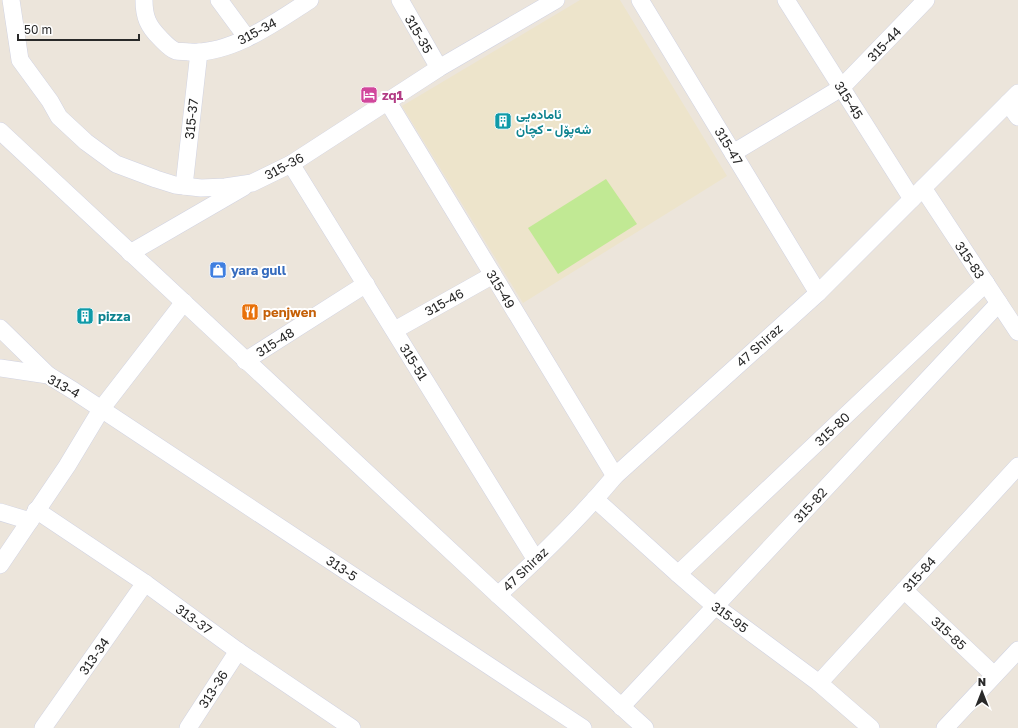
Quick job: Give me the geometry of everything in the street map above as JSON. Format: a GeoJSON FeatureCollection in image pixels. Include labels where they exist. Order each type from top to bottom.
{"type":"FeatureCollection","features":[{"type":"Feature","properties":{"kind":"street","name":"315-36"},"geometry":{"type":"LineString","coordinates":[[11,0],[20,60],[50,101],[59,117],[86,142],[116,164],[176,185],[201,188],[225,187],[252,183],[291,164],[439,68],[556,0]]}},
{"type":"Feature","properties":{"kind":"street","name":"315-34"},"geometry":{"type":"LineString","coordinates":[[144,0],[144,12],[149,25],[167,45],[176,51],[199,52],[217,49],[237,43],[310,0]]}},
{"type":"Feature","properties":{"kind":"street"},"geometry":{"type":"LineString","coordinates":[[219,0],[247,38]]}},
{"type":"Feature","properties":{"kind":"street","name":"315-35"},"geometry":{"type":"LineString","coordinates":[[400,0],[439,68]]}},
{"type":"Feature","properties":{"kind":"street","name":"315-47"},"geometry":{"type":"LineString","coordinates":[[640,0],[818,293]]}},
{"type":"Feature","properties":{"kind":"street","name":"315-44"},"geometry":{"type":"LineString","coordinates":[[733,153],[841,88],[926,0]]}},
{"type":"Feature","properties":{"kind":"street","name":"315-45"},"geometry":{"type":"LineString","coordinates":[[791,2],[841,88],[917,194]]}},
{"type":"Feature","properties":{"kind":"street","name":"315-37"},"geometry":{"type":"LineString","coordinates":[[184,186],[199,52]]}},
{"type":"Feature","properties":{"kind":"street"},"geometry":{"type":"LineString","coordinates":[[1013,98],[1018,117]]}},
{"type":"Feature","properties":{"kind":"street","name":"47 Shiraz"},"geometry":{"type":"LineString","coordinates":[[498,596],[536,560],[615,476],[818,293],[1013,98]]}},
{"type":"Feature","properties":{"kind":"street","name":"315-49"},"geometry":{"type":"LineString","coordinates":[[388,102],[615,476]]}},
{"type":"Feature","properties":{"kind":"street"},"geometry":{"type":"LineString","coordinates":[[0,131],[184,302],[245,361],[641,727]]}},
{"type":"Feature","properties":{"kind":"street","name":"315-51"},"geometry":{"type":"LineString","coordinates":[[291,164],[536,560]]}},
{"type":"Feature","properties":{"kind":"street"},"geometry":{"type":"LineString","coordinates":[[130,253],[252,183]]}},
{"type":"Feature","properties":{"kind":"street","name":"315-83"},"geometry":{"type":"LineString","coordinates":[[917,194],[986,284],[1018,332]]}},
{"type":"Feature","properties":{"kind":"street","name":"315-46"},"geometry":{"type":"LineString","coordinates":[[394,330],[493,275]]}},
{"type":"Feature","properties":{"kind":"street","name":"315-48"},"geometry":{"type":"LineString","coordinates":[[245,361],[366,284]]}},
{"type":"Feature","properties":{"kind":"street","name":"315-80"},"geometry":{"type":"LineString","coordinates":[[678,574],[986,284]]}},
{"type":"Feature","properties":{"kind":"street"},"geometry":{"type":"LineString","coordinates":[[0,565],[67,466],[102,408],[184,302]]}},
{"type":"Feature","properties":{"kind":"street","name":"315-82"},"geometry":{"type":"LineString","coordinates":[[621,707],[999,303]]}},
{"type":"Feature","properties":{"kind":"street"},"geometry":{"type":"LineString","coordinates":[[0,328],[48,376]]}},
{"type":"Feature","properties":{"kind":"street","name":"313-4"},"geometry":{"type":"LineString","coordinates":[[0,368],[48,376],[102,408]]}},
{"type":"Feature","properties":{"kind":"street","name":"313-5"},"geometry":{"type":"LineString","coordinates":[[102,408],[583,728]]}},
{"type":"Feature","properties":{"kind":"street","name":"315-84"},"geometry":{"type":"LineString","coordinates":[[819,683],[1018,466]]}},
{"type":"Feature","properties":{"kind":"street","name":"315-95"},"geometry":{"type":"LineString","coordinates":[[595,499],[715,606],[819,683],[870,728]]}},
{"type":"Feature","properties":{"kind":"street","name":"313-37"},"geometry":{"type":"LineString","coordinates":[[0,512],[33,516],[145,583],[238,651],[352,728]]}},
{"type":"Feature","properties":{"kind":"street","name":"313-34"},"geometry":{"type":"LineString","coordinates":[[43,728],[145,583]]}},
{"type":"Feature","properties":{"kind":"street","name":"315-85"},"geometry":{"type":"LineString","coordinates":[[904,590],[994,675]]}},
{"type":"Feature","properties":{"kind":"street"},"geometry":{"type":"LineString","coordinates":[[945,728],[1018,650]]}},
{"type":"Feature","properties":{"kind":"street","name":"313-36"},"geometry":{"type":"LineString","coordinates":[[188,728],[238,651]]}},
{"type":"Feature","properties":{"kind":"shaded area"},"geometry":{"type":"Polygon","coordinates":[[[580,0],[620,0],[727,176],[523,303],[402,106],[580,0]]]}},
{"type":"Feature","properties":{"kind":"green space"},"geometry":{"type":"Polygon","coordinates":[[[606,179],[637,224],[558,274],[528,228],[606,179]]]}},
{"type":"Feature","properties":{"kind":"place","name":"zq1"},"geometry":{"type":"Point","coordinates":[369,95]}},
{"type":"Feature","properties":{"kind":"place","name":"ئامادەیی شەپۆل - کچان"},"geometry":{"type":"Point","coordinates":[503,121]}},
{"type":"Feature","properties":{"kind":"place","name":"yara gull"},"geometry":{"type":"Point","coordinates":[218,270]}},
{"type":"Feature","properties":{"kind":"place","name":"penjwen"},"geometry":{"type":"Point","coordinates":[250,312]}},
{"type":"Feature","properties":{"kind":"place","name":"pizza"},"geometry":{"type":"Point","coordinates":[85,316]}}]}
